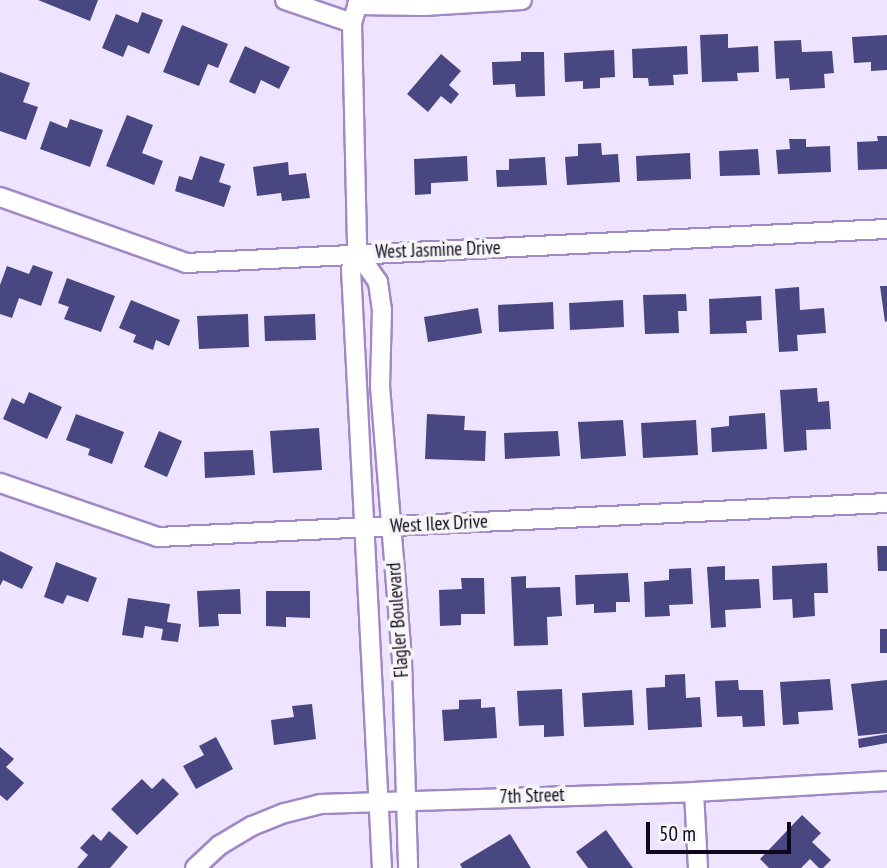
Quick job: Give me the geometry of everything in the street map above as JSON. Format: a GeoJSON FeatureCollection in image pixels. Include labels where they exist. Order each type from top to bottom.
{"type":"FeatureCollection","features":[{"type":"Feature","properties":{"kind":"street"},"geometry":{"type":"LineString","coordinates":[[285,0],[352,23]]}},
{"type":"Feature","properties":{"kind":"street"},"geometry":{"type":"LineString","coordinates":[[358,2],[424,6],[522,0]]}},
{"type":"Feature","properties":{"kind":"street","name":"Flagler Boulevard"},"geometry":{"type":"LineString","coordinates":[[358,2],[352,23],[357,253],[351,269],[382,868]]}},
{"type":"Feature","properties":{"kind":"street","name":"West Jasmine Drive"},"geometry":{"type":"LineString","coordinates":[[0,197],[186,263],[887,229]]}},
{"type":"Feature","properties":{"kind":"street","name":"Flagler Boulevard"},"geometry":{"type":"LineString","coordinates":[[357,253],[378,282],[382,310],[380,386],[402,662],[408,868]]}},
{"type":"Feature","properties":{"kind":"street","name":"West Ilex Drive"},"geometry":{"type":"LineString","coordinates":[[0,483],[158,537],[887,503]]}},
{"type":"Feature","properties":{"kind":"street","name":"7th Street"},"geometry":{"type":"LineString","coordinates":[[195,868],[220,845],[266,819],[320,804],[378,800],[695,792],[887,781]]}},
{"type":"Feature","properties":{"kind":"street"},"geometry":{"type":"LineString","coordinates":[[695,792],[698,868]]}},
{"type":"Feature","properties":{"kind":"building"},"geometry":{"type":"Polygon","coordinates":[[[38,0],[98,0],[90,21],[38,0]]]}},
{"type":"Feature","properties":{"kind":"building"},"geometry":{"type":"Polygon","coordinates":[[[142,12],[163,20],[149,54],[128,45],[123,57],[102,48],[116,14],[138,23],[142,12]]]}},
{"type":"Feature","properties":{"kind":"building"},"geometry":{"type":"Polygon","coordinates":[[[182,25],[228,44],[218,68],[208,64],[199,86],[163,72],[182,25]]]}},
{"type":"Feature","properties":{"kind":"building"},"geometry":{"type":"Polygon","coordinates":[[[728,34],[728,48],[758,46],[759,72],[737,73],[738,81],[702,82],[700,35],[728,34]]]}},
{"type":"Feature","properties":{"kind":"building"},"geometry":{"type":"Polygon","coordinates":[[[887,35],[887,70],[871,71],[871,62],[854,63],[852,37],[887,35]]]}},
{"type":"Feature","properties":{"kind":"building"},"geometry":{"type":"Polygon","coordinates":[[[801,40],[802,52],[832,51],[834,73],[824,74],[825,88],[790,90],[789,78],[776,79],[774,41],[801,40]]]}},
{"type":"Feature","properties":{"kind":"building"},"geometry":{"type":"Polygon","coordinates":[[[245,46],[290,67],[279,89],[261,80],[255,94],[229,82],[245,46]]]}},
{"type":"Feature","properties":{"kind":"building"},"geometry":{"type":"Polygon","coordinates":[[[687,46],[688,74],[673,75],[674,85],[649,86],[648,78],[633,78],[632,49],[687,46]]]}},
{"type":"Feature","properties":{"kind":"building"},"geometry":{"type":"Polygon","coordinates":[[[614,50],[615,77],[600,78],[600,88],[583,89],[583,81],[565,82],[564,53],[614,50]]]}},
{"type":"Feature","properties":{"kind":"building"},"geometry":{"type":"Polygon","coordinates":[[[521,52],[544,52],[545,96],[516,97],[515,84],[493,85],[492,62],[521,61],[521,52]]]}},
{"type":"Feature","properties":{"kind":"building"},"geometry":{"type":"Polygon","coordinates":[[[441,54],[461,71],[449,85],[459,94],[451,104],[441,96],[428,112],[407,94],[441,54]]]}},
{"type":"Feature","properties":{"kind":"building"},"geometry":{"type":"Polygon","coordinates":[[[0,72],[30,83],[23,102],[38,107],[26,140],[0,131],[0,72]]]}},
{"type":"Feature","properties":{"kind":"building"},"geometry":{"type":"Polygon","coordinates":[[[127,115],[153,125],[142,153],[163,161],[154,185],[106,166],[127,115]]]}},
{"type":"Feature","properties":{"kind":"building"},"geometry":{"type":"Polygon","coordinates":[[[70,119],[103,130],[90,167],[40,149],[50,121],[67,128],[70,119]]]}},
{"type":"Feature","properties":{"kind":"building"},"geometry":{"type":"Polygon","coordinates":[[[877,136],[887,136],[887,169],[858,170],[857,142],[878,141],[877,136]]]}},
{"type":"Feature","properties":{"kind":"building"},"geometry":{"type":"Polygon","coordinates":[[[789,139],[806,139],[806,147],[830,146],[831,172],[778,174],[776,150],[790,149],[789,139]]]}},
{"type":"Feature","properties":{"kind":"building"},"geometry":{"type":"Polygon","coordinates":[[[601,143],[602,155],[618,154],[620,182],[567,185],[565,157],[578,156],[578,144],[601,143]]]}},
{"type":"Feature","properties":{"kind":"building"},"geometry":{"type":"Polygon","coordinates":[[[758,149],[760,175],[720,176],[719,151],[758,149]]]}},
{"type":"Feature","properties":{"kind":"building"},"geometry":{"type":"Polygon","coordinates":[[[690,153],[691,179],[637,181],[636,156],[690,153]]]}},
{"type":"Feature","properties":{"kind":"building"},"geometry":{"type":"Polygon","coordinates":[[[200,156],[225,164],[219,182],[231,186],[224,207],[175,191],[179,176],[192,180],[200,156]]]}},
{"type":"Feature","properties":{"kind":"building"},"geometry":{"type":"Polygon","coordinates":[[[467,156],[468,181],[431,183],[431,194],[415,195],[414,159],[467,156]]]}},
{"type":"Feature","properties":{"kind":"building"},"geometry":{"type":"Polygon","coordinates":[[[545,157],[547,185],[497,187],[496,170],[509,170],[509,159],[545,157]]]}},
{"type":"Feature","properties":{"kind":"building"},"geometry":{"type":"Polygon","coordinates":[[[288,162],[289,175],[306,173],[310,198],[282,201],[281,193],[257,196],[253,167],[288,162]]]}},
{"type":"Feature","properties":{"kind":"building"},"geometry":{"type":"Polygon","coordinates":[[[33,265],[53,272],[41,306],[19,298],[12,318],[0,314],[0,285],[7,266],[29,274],[33,265]]]}},
{"type":"Feature","properties":{"kind":"building"},"geometry":{"type":"Polygon","coordinates":[[[67,278],[115,296],[101,332],[64,319],[69,307],[58,303],[67,278]]]}},
{"type":"Feature","properties":{"kind":"building"},"geometry":{"type":"Polygon","coordinates":[[[880,286],[887,286],[885,322],[880,286]]]}},
{"type":"Feature","properties":{"kind":"building"},"geometry":{"type":"Polygon","coordinates":[[[799,287],[800,310],[824,308],[826,333],[797,335],[798,351],[779,352],[775,289],[799,287]]]}},
{"type":"Feature","properties":{"kind":"building"},"geometry":{"type":"Polygon","coordinates":[[[686,294],[687,311],[678,311],[679,333],[645,334],[643,295],[686,294]]]}},
{"type":"Feature","properties":{"kind":"building"},"geometry":{"type":"Polygon","coordinates":[[[761,296],[762,320],[746,321],[747,333],[710,334],[709,299],[761,296]]]}},
{"type":"Feature","properties":{"kind":"building"},"geometry":{"type":"Polygon","coordinates":[[[131,300],[180,320],[169,346],[156,340],[153,350],[133,342],[136,335],[119,328],[131,300]]]}},
{"type":"Feature","properties":{"kind":"building"},"geometry":{"type":"Polygon","coordinates":[[[623,300],[624,327],[570,330],[569,303],[623,300]]]}},
{"type":"Feature","properties":{"kind":"building"},"geometry":{"type":"Polygon","coordinates":[[[553,302],[554,329],[499,332],[498,305],[553,302]]]}},
{"type":"Feature","properties":{"kind":"building"},"geometry":{"type":"Polygon","coordinates":[[[478,308],[482,333],[428,342],[424,317],[478,308]]]}},
{"type":"Feature","properties":{"kind":"building"},"geometry":{"type":"Polygon","coordinates":[[[248,314],[249,347],[199,349],[197,316],[248,314]]]}},
{"type":"Feature","properties":{"kind":"building"},"geometry":{"type":"Polygon","coordinates":[[[315,314],[316,340],[265,341],[264,316],[315,314]]]}},
{"type":"Feature","properties":{"kind":"building"},"geometry":{"type":"Polygon","coordinates":[[[817,388],[818,402],[829,401],[831,429],[806,430],[807,450],[784,452],[780,390],[817,388]]]}},
{"type":"Feature","properties":{"kind":"building"},"geometry":{"type":"Polygon","coordinates":[[[29,392],[62,407],[47,439],[3,419],[12,398],[24,404],[29,392]]]}},
{"type":"Feature","properties":{"kind":"building"},"geometry":{"type":"Polygon","coordinates":[[[765,413],[767,449],[712,452],[711,428],[729,426],[729,416],[765,413]]]}},
{"type":"Feature","properties":{"kind":"building"},"geometry":{"type":"Polygon","coordinates":[[[76,414],[124,432],[112,464],[88,455],[90,449],[66,440],[76,414]]]}},
{"type":"Feature","properties":{"kind":"building"},"geometry":{"type":"Polygon","coordinates":[[[427,414],[465,416],[464,430],[486,431],[485,461],[425,459],[427,414]]]}},
{"type":"Feature","properties":{"kind":"building"},"geometry":{"type":"Polygon","coordinates":[[[623,420],[626,456],[581,459],[578,422],[623,420]]]}},
{"type":"Feature","properties":{"kind":"building"},"geometry":{"type":"Polygon","coordinates":[[[696,420],[698,455],[643,458],[641,423],[696,420]]]}},
{"type":"Feature","properties":{"kind":"building"},"geometry":{"type":"Polygon","coordinates":[[[319,428],[322,470],[273,473],[270,431],[319,428]]]}},
{"type":"Feature","properties":{"kind":"building"},"geometry":{"type":"Polygon","coordinates":[[[159,431],[182,441],[167,477],[144,467],[159,431]]]}},
{"type":"Feature","properties":{"kind":"building"},"geometry":{"type":"Polygon","coordinates":[[[558,431],[560,456],[505,459],[504,433],[558,431]]]}},
{"type":"Feature","properties":{"kind":"building"},"geometry":{"type":"Polygon","coordinates":[[[253,450],[255,475],[205,478],[204,452],[253,450]]]}},
{"type":"Feature","properties":{"kind":"building"},"geometry":{"type":"Polygon","coordinates":[[[877,546],[887,546],[887,571],[878,571],[877,546]]]}},
{"type":"Feature","properties":{"kind":"building"},"geometry":{"type":"Polygon","coordinates":[[[0,551],[33,567],[22,589],[3,580],[0,586],[0,551]]]}},
{"type":"Feature","properties":{"kind":"building"},"geometry":{"type":"Polygon","coordinates":[[[56,562],[97,578],[88,602],[67,595],[63,604],[44,597],[56,562]]]}},
{"type":"Feature","properties":{"kind":"building"},"geometry":{"type":"Polygon","coordinates":[[[827,563],[828,593],[814,593],[815,616],[793,618],[792,599],[773,600],[772,566],[827,563]]]}},
{"type":"Feature","properties":{"kind":"building"},"geometry":{"type":"Polygon","coordinates":[[[725,566],[725,580],[759,579],[761,608],[725,610],[726,627],[711,628],[707,567],[725,566]]]}},
{"type":"Feature","properties":{"kind":"building"},"geometry":{"type":"Polygon","coordinates":[[[691,568],[693,604],[669,605],[670,616],[645,617],[644,582],[669,580],[669,569],[691,568]]]}},
{"type":"Feature","properties":{"kind":"building"},"geometry":{"type":"Polygon","coordinates":[[[628,573],[630,602],[616,602],[616,612],[594,613],[594,604],[576,605],[575,575],[628,573]]]}},
{"type":"Feature","properties":{"kind":"building"},"geometry":{"type":"Polygon","coordinates":[[[526,576],[526,588],[560,587],[562,616],[547,617],[548,645],[514,646],[511,577],[526,576]]]}},
{"type":"Feature","properties":{"kind":"building"},"geometry":{"type":"Polygon","coordinates":[[[461,578],[484,578],[485,614],[461,614],[461,625],[440,626],[439,590],[462,589],[461,578]]]}},
{"type":"Feature","properties":{"kind":"building"},"geometry":{"type":"Polygon","coordinates":[[[240,589],[241,614],[218,614],[219,626],[199,627],[197,591],[240,589]]]}},
{"type":"Feature","properties":{"kind":"building"},"geometry":{"type":"Polygon","coordinates":[[[266,591],[310,591],[310,618],[286,617],[286,627],[266,626],[266,591]]]}},
{"type":"Feature","properties":{"kind":"building"},"geometry":{"type":"Polygon","coordinates":[[[128,598],[170,604],[167,622],[181,624],[178,642],[161,640],[163,629],[145,626],[143,638],[122,635],[128,598]]]}},
{"type":"Feature","properties":{"kind":"building"},"geometry":{"type":"Polygon","coordinates":[[[880,629],[887,629],[887,653],[880,653],[880,629]]]}},
{"type":"Feature","properties":{"kind":"building"},"geometry":{"type":"Polygon","coordinates":[[[685,674],[686,698],[700,697],[702,727],[648,730],[646,688],[665,687],[665,675],[685,674]]]}},
{"type":"Feature","properties":{"kind":"building"},"geometry":{"type":"Polygon","coordinates":[[[830,679],[833,710],[798,712],[799,724],[783,725],[780,682],[830,679]]]}},
{"type":"Feature","properties":{"kind":"building"},"geometry":{"type":"Polygon","coordinates":[[[738,680],[739,690],[763,690],[765,726],[743,727],[742,716],[717,717],[715,681],[738,680]]]}},
{"type":"Feature","properties":{"kind":"building"},"geometry":{"type":"Polygon","coordinates":[[[887,680],[887,733],[858,736],[851,684],[887,680]]]}},
{"type":"Feature","properties":{"kind":"building"},"geometry":{"type":"Polygon","coordinates":[[[562,689],[564,736],[544,737],[544,725],[519,726],[517,691],[562,689]]]}},
{"type":"Feature","properties":{"kind":"building"},"geometry":{"type":"Polygon","coordinates":[[[632,690],[634,725],[584,727],[582,693],[632,690]]]}},
{"type":"Feature","properties":{"kind":"building"},"geometry":{"type":"Polygon","coordinates":[[[481,699],[481,708],[495,707],[497,738],[444,741],[442,710],[459,709],[459,700],[481,699]]]}},
{"type":"Feature","properties":{"kind":"building"},"geometry":{"type":"Polygon","coordinates":[[[312,704],[316,739],[274,745],[271,720],[294,717],[292,706],[312,704]]]}},
{"type":"Feature","properties":{"kind":"building"},"geometry":{"type":"Polygon","coordinates":[[[887,734],[887,743],[859,748],[858,739],[887,734]]]}},
{"type":"Feature","properties":{"kind":"building"},"geometry":{"type":"Polygon","coordinates":[[[216,737],[233,769],[196,789],[183,766],[204,755],[199,746],[216,737]]]}},
{"type":"Feature","properties":{"kind":"building"},"geometry":{"type":"Polygon","coordinates":[[[0,747],[14,759],[6,767],[24,783],[7,801],[0,795],[0,747]]]}},
{"type":"Feature","properties":{"kind":"building"},"geometry":{"type":"Polygon","coordinates":[[[163,778],[179,794],[137,835],[111,809],[142,779],[152,789],[163,778]]]}},
{"type":"Feature","properties":{"kind":"building"},"geometry":{"type":"Polygon","coordinates":[[[802,815],[821,833],[812,842],[831,860],[823,868],[819,868],[810,859],[801,868],[769,868],[760,859],[802,815]]]}},
{"type":"Feature","properties":{"kind":"building"},"geometry":{"type":"Polygon","coordinates":[[[606,830],[633,868],[588,868],[576,852],[606,830]]]}},
{"type":"Feature","properties":{"kind":"building"},"geometry":{"type":"Polygon","coordinates":[[[109,831],[128,847],[110,868],[77,868],[88,855],[80,848],[93,834],[101,841],[109,831]]]}},
{"type":"Feature","properties":{"kind":"building"},"geometry":{"type":"Polygon","coordinates":[[[510,834],[531,868],[462,868],[460,864],[510,834]]]}}]}
